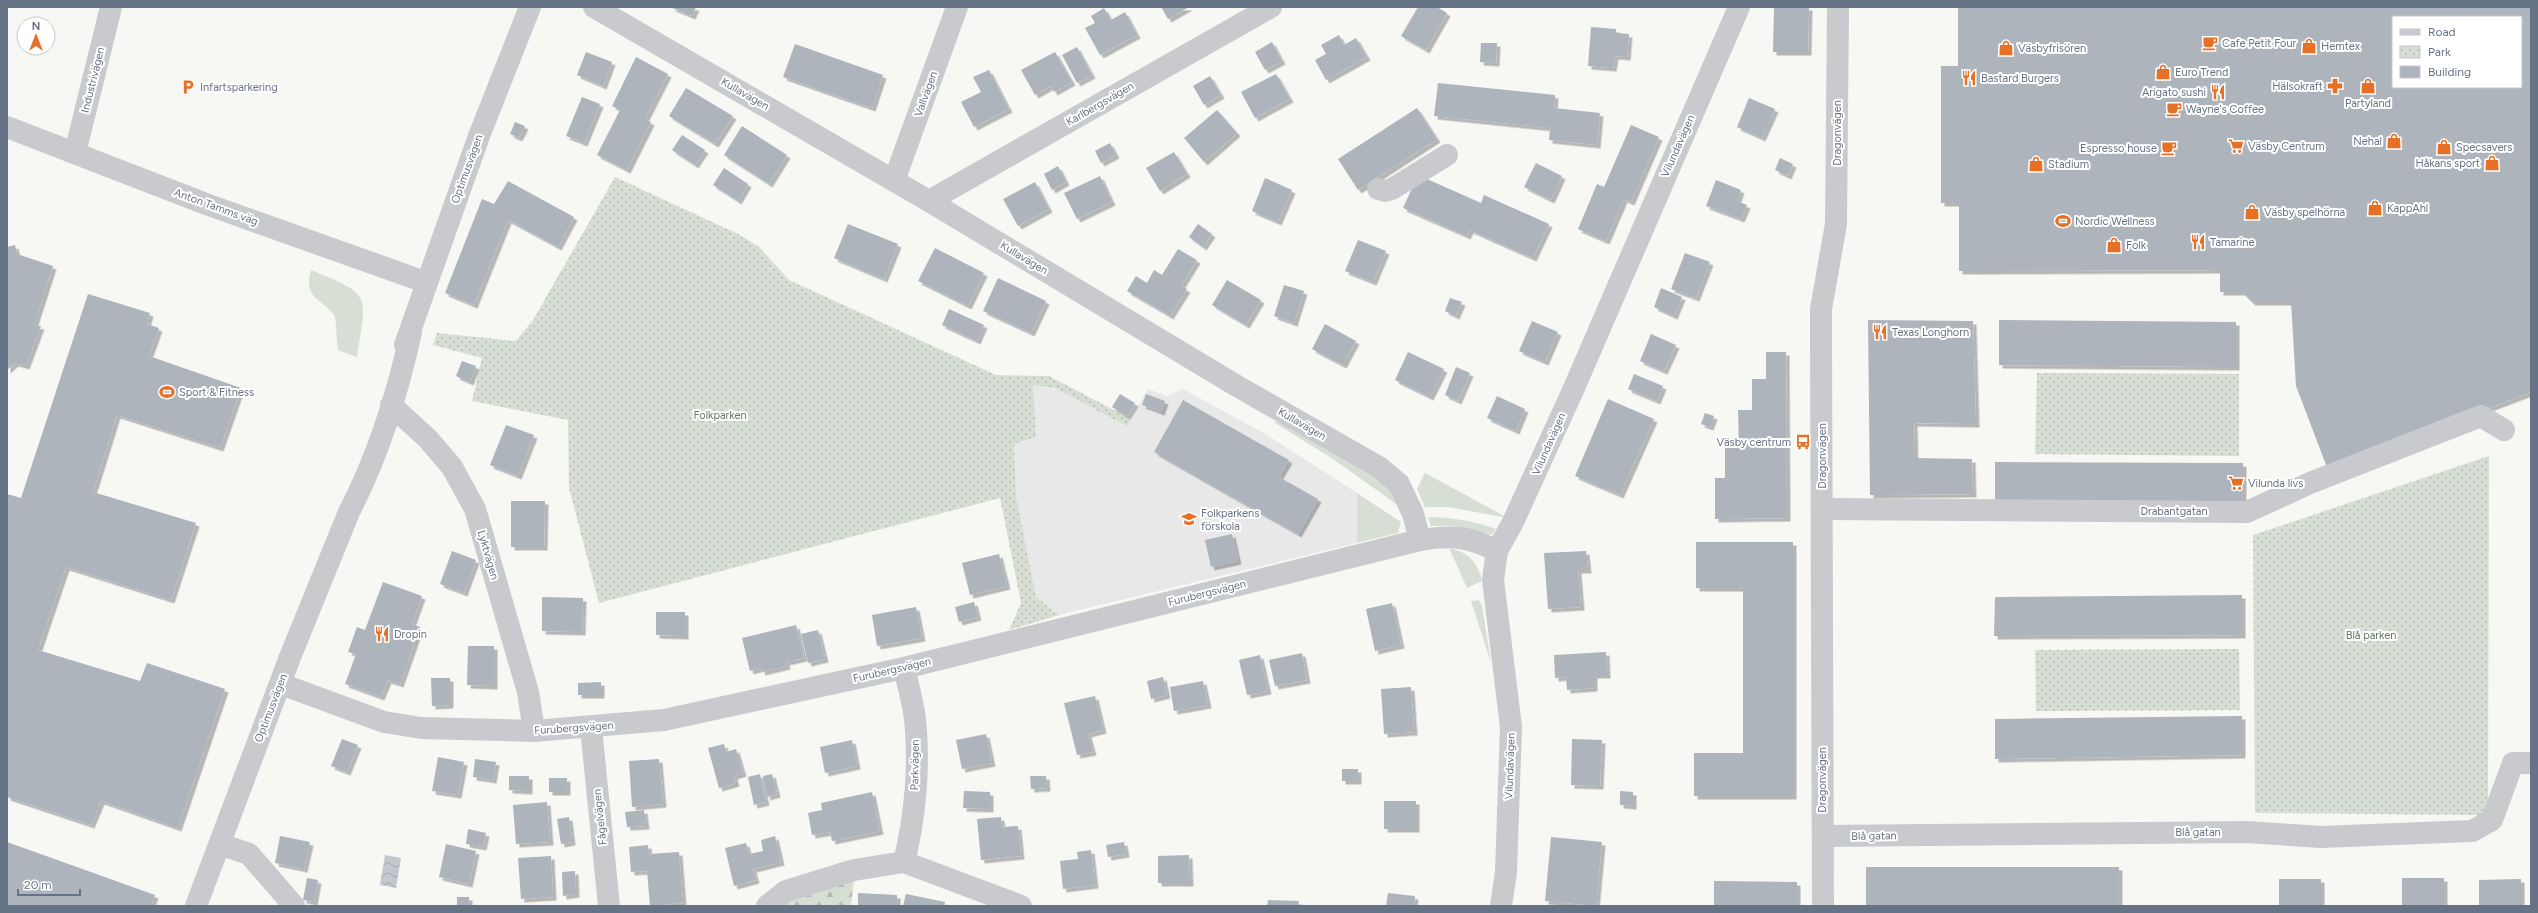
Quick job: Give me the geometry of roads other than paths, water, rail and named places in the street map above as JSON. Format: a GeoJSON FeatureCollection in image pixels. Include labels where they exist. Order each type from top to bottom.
{"type":"FeatureCollection","features":[{"type":"Feature","properties":{"kind":"street","name":"Industrivägen"},"geometry":{"type":"LineString","coordinates":[[75,153],[111,7]]}},
{"type":"Feature","properties":{"kind":"street","name":"Optimusvägen"},"geometry":{"type":"LineString","coordinates":[[349,512],[356,484],[410,332],[426,282],[479,136],[530,7]]}},
{"type":"Feature","properties":{"kind":"street","name":"Kullavägen"},"geometry":{"type":"LineString","coordinates":[[594,7],[929,201],[1230,382],[1378,467],[1400,484],[1413,514],[1420,540]]}},
{"type":"Feature","properties":{"kind":"street","name":"Vallvägen"},"geometry":{"type":"LineString","coordinates":[[894,181],[957,7]]}},
{"type":"Feature","properties":{"kind":"street","name":"Karlbergsvägen"},"geometry":{"type":"LineString","coordinates":[[929,201],[1271,7]]}},
{"type":"Feature","properties":{"kind":"street","name":"Vilundavägen"},"geometry":{"type":"LineString","coordinates":[[1500,906],[1506,872],[1511,727],[1493,580],[1497,551],[1513,522],[1574,388],[1739,7]]}},
{"type":"Feature","properties":{"kind":"street","name":"Dragonvägen"},"geometry":{"type":"LineString","coordinates":[[1823,906],[1822,309],[1836,224],[1838,7]]}},
{"type":"Feature","properties":{"kind":"street","name":"Anton Tamms väg"},"geometry":{"type":"LineString","coordinates":[[7,127],[206,204],[426,282]]}},
{"type":"Feature","properties":{"kind":"street"},"geometry":{"type":"LineString","coordinates":[[1378,189],[1385,191],[1392,189],[1447,155]]}},
{"type":"Feature","properties":{"kind":"street","name":"Optimusvägen"},"geometry":{"type":"LineString","coordinates":[[196,906],[281,684],[349,512],[358,494],[391,405],[410,332]]}},
{"type":"Feature","properties":{"kind":"street","name":"Lyktvägen"},"geometry":{"type":"LineString","coordinates":[[391,405],[428,439],[452,468],[475,509],[528,692],[534,731]]}},
{"type":"Feature","properties":{"kind":"street","name":"Drabantgatan"},"geometry":{"type":"LineString","coordinates":[[1822,509],[2247,512],[2310,483],[2481,416],[2504,430]]}},
{"type":"Feature","properties":{"kind":"street","name":"Furubergsvägen"},"geometry":{"type":"LineString","coordinates":[[281,684],[384,722],[421,728],[534,731],[591,728],[664,720],[904,668],[1420,540],[1448,536],[1475,540],[1497,551]]}},
{"type":"Feature","properties":{"kind":"street","name":"Parkvägen"},"geometry":{"type":"LineString","coordinates":[[904,668],[915,719],[916,775],[910,842],[904,862]]}},
{"type":"Feature","properties":{"kind":"street","name":"Fågelvägen"},"geometry":{"type":"LineString","coordinates":[[591,728],[609,906]]}},
{"type":"Feature","properties":{"kind":"street","name":"Blå gatan"},"geometry":{"type":"LineString","coordinates":[[1822,836],[2247,832],[2321,837],[2472,831],[2492,820],[2522,763]]}},
{"type":"Feature","properties":{"kind":"street"},"geometry":{"type":"LineString","coordinates":[[220,844],[249,854],[294,906]]}},
{"type":"Feature","properties":{"kind":"street"},"geometry":{"type":"LineString","coordinates":[[767,906],[786,891],[854,870],[904,862],[1021,906]]}},
{"type":"Feature","properties":{"kind":"water"},"geometry":{"type":"Polygon","coordinates":[[[385,855],[401,858],[396,888],[380,885],[385,855]]]}},
{"type":"Feature","properties":{"kind":"place","name":"Cafe Petit Four"},"geometry":{"type":"Point","coordinates":[2210,43]}},
{"type":"Feature","properties":{"kind":"place","name":"Hemtex"},"geometry":{"type":"Point","coordinates":[2309,46]}},
{"type":"Feature","properties":{"kind":"place","name":"Väsbyfrisören"},"geometry":{"type":"Point","coordinates":[2006,48]}},
{"type":"Feature","properties":{"kind":"place","name":"Euro Trend"},"geometry":{"type":"Point","coordinates":[2163,72]}},
{"type":"Feature","properties":{"kind":"place","name":"Bastard Burgers"},"geometry":{"type":"Point","coordinates":[1969,78]}},
{"type":"Feature","properties":{"kind":"place","name":"Hälsokraft"},"geometry":{"type":"Point","coordinates":[2335,86]}},
{"type":"Feature","properties":{"kind":"place","name":"Partyland"},"geometry":{"type":"Point","coordinates":[2368,86]}},
{"type":"Feature","properties":{"kind":"place","name":"Infartsparkering"},"geometry":{"type":"Point","coordinates":[188,87]}},
{"type":"Feature","properties":{"kind":"place","name":"Arigato sushi"},"geometry":{"type":"Point","coordinates":[2218,92]}},
{"type":"Feature","properties":{"kind":"place","name":"Wayne's Coffee"},"geometry":{"type":"Point","coordinates":[2174,109]}},
{"type":"Feature","properties":{"kind":"place","name":"Nehal"},"geometry":{"type":"Point","coordinates":[2394,141]}},
{"type":"Feature","properties":{"kind":"place","name":"Väsby Centrum"},"geometry":{"type":"Point","coordinates":[2236,146]}},
{"type":"Feature","properties":{"kind":"place","name":"Specsavers"},"geometry":{"type":"Point","coordinates":[2444,147]}},
{"type":"Feature","properties":{"kind":"place","name":"Espresso house"},"geometry":{"type":"Point","coordinates":[2169,148]}},
{"type":"Feature","properties":{"kind":"place","name":"Håkans sport"},"geometry":{"type":"Point","coordinates":[2492,163]}},
{"type":"Feature","properties":{"kind":"place","name":"Stadium"},"geometry":{"type":"Point","coordinates":[2036,164]}},
{"type":"Feature","properties":{"kind":"place","name":"KappAhl"},"geometry":{"type":"Point","coordinates":[2375,208]}},
{"type":"Feature","properties":{"kind":"place","name":"Väsby spelhörna"},"geometry":{"type":"Point","coordinates":[2252,212]}},
{"type":"Feature","properties":{"kind":"place","name":"Nordic Wellness"},"geometry":{"type":"Point","coordinates":[2063,221]}},
{"type":"Feature","properties":{"kind":"place","name":"Tamarine"},"geometry":{"type":"Point","coordinates":[2198,242]}},
{"type":"Feature","properties":{"kind":"place","name":"Folk"},"geometry":{"type":"Point","coordinates":[2114,245]}},
{"type":"Feature","properties":{"kind":"place","name":"Texas Longhorn"},"geometry":{"type":"Point","coordinates":[1880,332]}},
{"type":"Feature","properties":{"kind":"place","name":"Sport & Fitness"},"geometry":{"type":"Point","coordinates":[167,392]}},
{"type":"Feature","properties":{"kind":"place","name":"Väsby centrum"},"geometry":{"type":"Point","coordinates":[1803,442]}},
{"type":"Feature","properties":{"kind":"place","name":"Vilunda livs"},"geometry":{"type":"Point","coordinates":[2236,483]}},
{"type":"Feature","properties":{"kind":"place","name":"Folkparkens förskola"},"geometry":{"type":"Point","coordinates":[1189,519]}},
{"type":"Feature","properties":{"kind":"place","name":"Dropin"},"geometry":{"type":"Point","coordinates":[382,634]}},
{"type":"Feature","properties":{"kind":"park label","name":"Folkparken"},"geometry":{"type":"Point","coordinates":[720,415]}},
{"type":"Feature","properties":{"kind":"park label","name":"Blå parken"},"geometry":{"type":"Point","coordinates":[2371,635]}}]}
